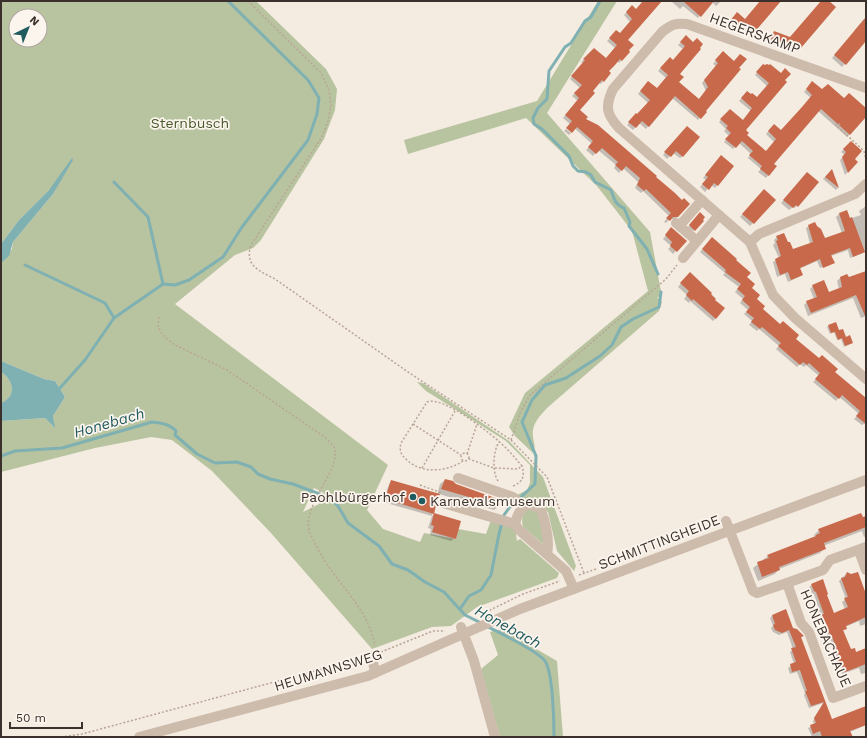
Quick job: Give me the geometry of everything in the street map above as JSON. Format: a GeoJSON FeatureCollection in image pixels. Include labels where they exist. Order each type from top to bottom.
{"type":"FeatureCollection","features":[{"type":"Feature","properties":{"kind":"street","name":"HEGERSKAMP"},"geometry":{"type":"LineString","coordinates":[[866,88],[687,24],[671,24],[662,32],[613,89],[608,99],[608,110],[611,120],[750,242],[774,295],[795,318],[866,379]]}},
{"type":"Feature","properties":{"kind":"street"},"geometry":{"type":"LineString","coordinates":[[750,242],[759,234],[855,194],[866,184]]}},
{"type":"Feature","properties":{"kind":"street"},"geometry":{"type":"LineString","coordinates":[[697,241],[678,223],[702,200]]}},
{"type":"Feature","properties":{"kind":"street"},"geometry":{"type":"LineString","coordinates":[[683,258],[719,215]]}},
{"type":"Feature","properties":{"kind":"street"},"geometry":{"type":"LineString","coordinates":[[458,478],[519,502],[529,504],[541,510],[549,544],[547,554]]}},
{"type":"Feature","properties":{"kind":"street","name":"SCHMITTINGHEIDE"},"geometry":{"type":"LineString","coordinates":[[463,631],[474,630],[520,609],[574,589],[728,526],[866,480]]}},
{"type":"Feature","properties":{"kind":"street"},"geometry":{"type":"LineString","coordinates":[[513,523],[517,515],[519,502]]}},
{"type":"Feature","properties":{"kind":"street"},"geometry":{"type":"LineString","coordinates":[[443,503],[513,523],[566,571],[574,589]]}},
{"type":"Feature","properties":{"kind":"street","name":"HONEBACHAUE"},"geometry":{"type":"LineString","coordinates":[[728,526],[753,591],[757,593],[823,570],[830,560],[862,549],[866,570]]}},
{"type":"Feature","properties":{"kind":"street","name":"HONEBACHAUE"},"geometry":{"type":"LineString","coordinates":[[787,583],[801,623],[809,632],[833,698],[866,686]]}},
{"type":"Feature","properties":{"kind":"street"},"geometry":{"type":"LineString","coordinates":[[463,631],[474,661],[494,737]]}},
{"type":"Feature","properties":{"kind":"street","name":"HEUMANNSWEG"},"geometry":{"type":"LineString","coordinates":[[139,737],[375,673],[463,631]]}},
{"type":"Feature","properties":{"kind":"street"},"geometry":{"type":"LineString","coordinates":[[372,656],[375,673]]}},
{"type":"Feature","properties":{"kind":"path"},"geometry":{"type":"LineString","coordinates":[[248,1],[321,73],[329,90],[331,105],[328,121],[322,137],[251,245],[249,251],[251,264],[256,269],[275,279],[408,372],[511,440],[542,470],[547,477],[584,573]]}},
{"type":"Feature","properties":{"kind":"path"},"geometry":{"type":"LineString","coordinates":[[840,125],[838,123],[836,125],[864,150],[866,160]]}},
{"type":"Feature","properties":{"kind":"path"},"geometry":{"type":"LineString","coordinates":[[511,440],[520,413],[530,396],[666,279],[683,258]]}},
{"type":"Feature","properties":{"kind":"path"},"geometry":{"type":"LineString","coordinates":[[159,317],[158,327],[162,334],[173,344],[227,370],[326,438],[334,447],[335,456],[332,467],[318,493],[309,516],[309,530],[320,554],[362,611],[373,636],[375,649],[372,656]]}},
{"type":"Feature","properties":{"kind":"path"},"geometry":{"type":"LineString","coordinates":[[513,486],[520,482],[523,478],[524,473],[522,466],[499,442],[478,424],[455,410],[435,401],[427,402],[400,443],[402,456],[415,467],[431,470],[444,469],[459,464],[463,461],[465,462],[469,459],[494,468],[518,469],[522,466]]}},
{"type":"Feature","properties":{"kind":"path"},"geometry":{"type":"LineString","coordinates":[[422,468],[455,410]]}},
{"type":"Feature","properties":{"kind":"path"},"geometry":{"type":"LineString","coordinates":[[413,424],[461,455],[463,461]]}},
{"type":"Feature","properties":{"kind":"path"},"geometry":{"type":"LineString","coordinates":[[469,459],[467,454],[478,424]]}},
{"type":"Feature","properties":{"kind":"path"},"geometry":{"type":"LineString","coordinates":[[499,442],[496,448],[494,468],[496,476],[501,484]]}},
{"type":"Feature","properties":{"kind":"path"},"geometry":{"type":"LineString","coordinates":[[461,455],[465,453],[467,454]]}},
{"type":"Feature","properties":{"kind":"path"},"geometry":{"type":"LineString","coordinates":[[420,485],[446,494],[443,503]]}},
{"type":"Feature","properties":{"kind":"path"},"geometry":{"type":"LineString","coordinates":[[481,616],[498,605],[522,594],[570,578]]}},
{"type":"Feature","properties":{"kind":"path"},"geometry":{"type":"LineString","coordinates":[[61,737],[82,734],[372,656],[433,630],[463,631]]}},
{"type":"Feature","properties":{"kind":"green space","name":"Sternbusch"},"geometry":{"type":"Polygon","coordinates":[[[1,1],[256,1],[326,69],[337,89],[335,110],[324,139],[261,240],[253,248],[235,255],[175,304],[388,465],[367,510],[383,529],[420,542],[424,533],[456,539],[458,529],[486,534],[491,520],[515,527],[517,541],[520,539],[559,573],[557,578],[477,607],[451,626],[432,627],[372,649],[271,533],[212,471],[172,440],[151,437],[95,448],[1,472],[1,421],[45,418],[54,427],[53,416],[65,397],[55,381],[44,379],[1,361],[1,263],[12,249],[13,242],[53,194],[62,177],[19,220],[1,244],[1,1]],[[314,488],[303,512],[319,504],[324,493],[314,488]]]}},
{"type":"Feature","properties":{"kind":"green space"},"geometry":{"type":"Polygon","coordinates":[[[598,1],[617,1],[547,113],[650,232],[662,297],[657,297],[662,302],[659,311],[547,408],[533,428],[535,446],[533,453],[515,436],[509,427],[525,393],[648,291],[632,231],[597,186],[526,118],[408,154],[404,140],[537,101],[598,1]]]}},
{"type":"Feature","properties":{"kind":"green space"},"geometry":{"type":"Polygon","coordinates":[[[1,372],[9,379],[12,388],[10,397],[1,403],[1,372]]]}},
{"type":"Feature","properties":{"kind":"green space"},"geometry":{"type":"Polygon","coordinates":[[[417,382],[423,383],[509,441],[543,477],[576,566],[574,571],[557,551],[548,512],[539,505],[523,502],[517,495],[527,490],[530,483],[530,465],[506,441],[426,391],[417,382]]]}},
{"type":"Feature","properties":{"kind":"green space"},"geometry":{"type":"Polygon","coordinates":[[[528,508],[538,512],[544,532],[543,544],[523,527],[522,517],[528,508]]]}},
{"type":"Feature","properties":{"kind":"green space"},"geometry":{"type":"Polygon","coordinates":[[[502,629],[557,661],[563,737],[500,737],[481,669],[498,655],[490,632],[502,629]]]}},
{"type":"Feature","properties":{"kind":"water"},"geometry":{"type":"Polygon","coordinates":[[[72,158],[73,160],[53,194],[13,242],[9,256],[1,263],[1,244],[19,220],[49,190],[72,158]]]}},
{"type":"Feature","properties":{"kind":"water"},"geometry":{"type":"Polygon","coordinates":[[[1,361],[44,379],[55,381],[65,397],[53,416],[55,428],[45,418],[1,421],[1,403],[10,397],[12,388],[9,379],[1,372],[1,361]]]}},
{"type":"Feature","properties":{"kind":"building"},"geometry":{"type":"Polygon","coordinates":[[[643,1],[662,1],[628,40],[634,45],[629,50],[630,52],[622,61],[620,59],[609,71],[611,73],[604,82],[602,80],[593,91],[595,93],[580,110],[588,117],[586,119],[598,125],[657,176],[656,177],[682,200],[684,198],[690,204],[678,217],[673,217],[670,221],[666,218],[671,213],[646,189],[644,191],[637,185],[640,178],[626,166],[622,171],[615,165],[618,162],[602,148],[596,154],[588,147],[593,141],[577,127],[572,133],[566,128],[572,121],[565,115],[579,98],[574,93],[582,85],[571,76],[585,60],[583,59],[594,48],[606,58],[617,45],[609,38],[616,30],[620,33],[632,19],[626,12],[632,5],[636,9],[643,1]]]}},
{"type":"Feature","properties":{"kind":"building"},"geometry":{"type":"Polygon","coordinates":[[[683,1],[714,1],[701,17],[683,1]]]}},
{"type":"Feature","properties":{"kind":"building"},"geometry":{"type":"Polygon","coordinates":[[[760,1],[781,1],[753,34],[745,26],[741,31],[730,21],[737,12],[745,19],[760,1]]]}},
{"type":"Feature","properties":{"kind":"building"},"geometry":{"type":"Polygon","coordinates":[[[821,1],[829,1],[836,7],[801,48],[792,41],[789,45],[771,39],[774,31],[790,37],[821,1]]]}},
{"type":"Feature","properties":{"kind":"building"},"geometry":{"type":"Polygon","coordinates":[[[866,17],[866,41],[846,65],[834,55],[866,17]]]}},
{"type":"Feature","properties":{"kind":"building"},"geometry":{"type":"Polygon","coordinates":[[[686,35],[693,42],[697,38],[703,44],[700,48],[701,49],[680,74],[684,77],[679,82],[699,99],[708,87],[704,80],[718,63],[715,60],[723,51],[734,61],[740,54],[747,59],[739,68],[741,69],[701,119],[675,96],[649,127],[642,121],[636,128],[628,122],[650,100],[640,91],[648,81],[657,88],[668,75],[660,68],[670,57],[673,60],[685,46],[680,42],[686,35]]]}},
{"type":"Feature","properties":{"kind":"building"},"geometry":{"type":"Polygon","coordinates":[[[763,64],[770,64],[781,73],[785,68],[791,74],[785,80],[787,82],[746,130],[749,133],[747,135],[766,151],[776,139],[768,131],[774,124],[781,130],[802,107],[812,95],[806,89],[812,81],[822,89],[828,84],[844,98],[849,93],[866,108],[866,117],[850,135],[821,109],[774,164],[777,166],[769,176],[760,169],[762,166],[749,155],[753,151],[742,141],[736,148],[725,139],[731,133],[726,128],[728,126],[720,119],[730,109],[743,120],[752,108],[741,98],[747,91],[757,97],[769,83],[756,72],[763,64]]]}},
{"type":"Feature","properties":{"kind":"building"},"geometry":{"type":"Polygon","coordinates":[[[687,126],[700,137],[683,157],[676,151],[671,157],[664,152],[687,126]]]}},
{"type":"Feature","properties":{"kind":"building"},"geometry":{"type":"Polygon","coordinates":[[[851,141],[862,151],[855,159],[858,162],[848,173],[842,157],[846,152],[843,149],[851,141]]]}},
{"type":"Feature","properties":{"kind":"building"},"geometry":{"type":"Polygon","coordinates":[[[721,155],[734,166],[718,186],[714,183],[709,190],[702,184],[708,177],[705,175],[721,155]]]}},
{"type":"Feature","properties":{"kind":"building"},"geometry":{"type":"Polygon","coordinates":[[[832,169],[839,188],[825,177],[832,169]]]}},
{"type":"Feature","properties":{"kind":"building"},"geometry":{"type":"Polygon","coordinates":[[[807,172],[819,182],[798,207],[796,205],[793,208],[783,200],[807,172]]]}},
{"type":"Feature","properties":{"kind":"building"},"geometry":{"type":"Polygon","coordinates":[[[764,189],[776,200],[754,224],[742,214],[764,189]]]}},
{"type":"Feature","properties":{"kind":"building"},"geometry":{"type":"Polygon","coordinates":[[[847,210],[850,218],[852,217],[865,252],[853,257],[850,248],[831,255],[835,263],[823,268],[820,259],[800,268],[803,275],[791,280],[788,272],[780,275],[775,259],[781,256],[776,241],[778,240],[776,236],[784,233],[793,249],[813,242],[808,225],[815,222],[821,229],[825,238],[845,231],[839,213],[847,210]]]}},
{"type":"Feature","properties":{"kind":"building"},"geometry":{"type":"Polygon","coordinates":[[[700,212],[705,217],[703,220],[704,221],[695,231],[689,225],[700,212]]]}},
{"type":"Feature","properties":{"kind":"building"},"geometry":{"type":"Polygon","coordinates":[[[671,227],[687,241],[677,252],[670,246],[672,242],[665,235],[671,227]]]}},
{"type":"Feature","properties":{"kind":"building"},"geometry":{"type":"Polygon","coordinates":[[[712,237],[751,273],[747,277],[755,284],[752,288],[760,295],[757,299],[765,306],[763,309],[780,324],[783,321],[799,335],[796,339],[819,358],[822,355],[838,369],[835,372],[866,398],[866,424],[856,416],[860,411],[842,395],[839,399],[815,379],[820,373],[809,363],[807,365],[803,362],[800,365],[778,346],[781,343],[762,327],[760,329],[751,322],[754,318],[746,312],[750,307],[742,300],[745,296],[737,289],[741,284],[725,272],[726,270],[702,249],[712,237]]]}},
{"type":"Feature","properties":{"kind":"building"},"geometry":{"type":"Polygon","coordinates":[[[866,271],[866,318],[856,295],[811,313],[806,301],[817,297],[812,285],[824,280],[829,292],[842,287],[840,277],[847,274],[849,277],[866,271]]]}},
{"type":"Feature","properties":{"kind":"building"},"geometry":{"type":"Polygon","coordinates":[[[690,272],[712,293],[711,294],[716,299],[715,300],[725,308],[716,319],[693,299],[692,301],[686,295],[689,291],[680,283],[690,272]]]}},
{"type":"Feature","properties":{"kind":"building"},"geometry":{"type":"Polygon","coordinates":[[[836,322],[839,330],[843,329],[846,337],[850,335],[853,343],[845,346],[842,338],[838,340],[835,332],[831,333],[828,325],[836,322]]]}},
{"type":"Feature","properties":{"kind":"building"},"geometry":{"type":"Polygon","coordinates":[[[445,479],[501,500],[500,506],[441,489],[445,479]]]}},
{"type":"Feature","properties":{"kind":"building","name":"Paohlbürgerhof"},"geometry":{"type":"Polygon","coordinates":[[[391,480],[440,494],[434,514],[385,499],[391,480]]]}},
{"type":"Feature","properties":{"kind":"building"},"geometry":{"type":"Polygon","coordinates":[[[434,513],[461,521],[456,539],[432,532],[434,526],[431,525],[434,513]]]}},
{"type":"Feature","properties":{"kind":"building"},"geometry":{"type":"Polygon","coordinates":[[[861,513],[863,517],[866,516],[866,527],[824,543],[826,549],[779,567],[780,570],[762,577],[757,562],[769,558],[767,555],[816,536],[820,533],[818,529],[861,513]]]}},
{"type":"Feature","properties":{"kind":"building"},"geometry":{"type":"Polygon","coordinates":[[[847,572],[851,574],[858,572],[866,594],[866,617],[846,626],[847,629],[843,630],[851,649],[855,648],[856,652],[866,648],[866,664],[845,672],[838,659],[840,658],[831,634],[830,635],[826,623],[824,624],[820,615],[824,614],[816,592],[811,584],[823,579],[834,613],[848,607],[844,598],[848,597],[841,578],[845,577],[847,572]]]}},
{"type":"Feature","properties":{"kind":"building"},"geometry":{"type":"Polygon","coordinates":[[[786,609],[793,628],[797,629],[804,636],[801,637],[832,719],[866,706],[866,725],[850,731],[853,737],[822,737],[820,731],[813,734],[810,725],[816,723],[814,718],[824,702],[811,706],[805,691],[807,691],[800,670],[792,672],[790,664],[796,662],[791,648],[796,647],[789,630],[782,633],[775,630],[772,615],[786,609]]]}},
{"type":"Feature","properties":{"kind":"waterway"},"geometry":{"type":"LineString","coordinates":[[60,388],[85,360],[114,318],[163,284],[175,285],[189,280],[223,257],[242,227],[308,140],[317,114],[319,98],[308,80],[228,1]]}},
{"type":"Feature","properties":{"kind":"waterway"},"geometry":{"type":"LineString","coordinates":[[600,1],[591,17],[585,21],[571,43],[565,47],[549,71],[547,99],[538,108],[533,118],[534,124],[542,129],[569,156],[573,166],[578,171],[586,172],[591,175],[595,182],[611,190],[617,203],[624,208],[630,222],[629,226],[647,249],[658,274]]}},
{"type":"Feature","properties":{"kind":"waterway"},"geometry":{"type":"LineString","coordinates":[[114,182],[148,217],[163,284]]}},
{"type":"Feature","properties":{"kind":"waterway"},"geometry":{"type":"LineString","coordinates":[[25,265],[105,303],[114,318]]}},
{"type":"Feature","properties":{"kind":"waterway"},"geometry":{"type":"LineString","coordinates":[[460,609],[469,596],[481,590],[491,575],[504,515],[509,508],[535,484],[536,456],[522,422],[532,400],[545,385],[566,378],[600,356],[612,345],[621,327],[633,319],[659,307],[661,292]]}},
{"type":"Feature","properties":{"kind":"waterway","name":"Honebach"},"geometry":{"type":"LineString","coordinates":[[1,456],[15,451],[62,448],[152,422],[165,424],[174,429],[176,431],[175,435],[197,454],[215,463],[237,462],[251,467],[258,474],[270,479],[293,484],[330,498],[338,506],[348,523],[379,546],[392,564],[408,570],[425,582],[444,592],[465,615],[481,623]]}},
{"type":"Feature","properties":{"kind":"waterway","name":"Honebach"},"geometry":{"type":"LineString","coordinates":[[488,627],[527,647],[545,661],[550,676],[554,737]]}},
{"type":"Feature","properties":{"kind":"place","name":"Paohlbürgerhof"},"geometry":{"type":"Point","coordinates":[413,497]}},
{"type":"Feature","properties":{"kind":"place","name":"Karnevalsmuseum"},"geometry":{"type":"Point","coordinates":[422,501]}}]}
